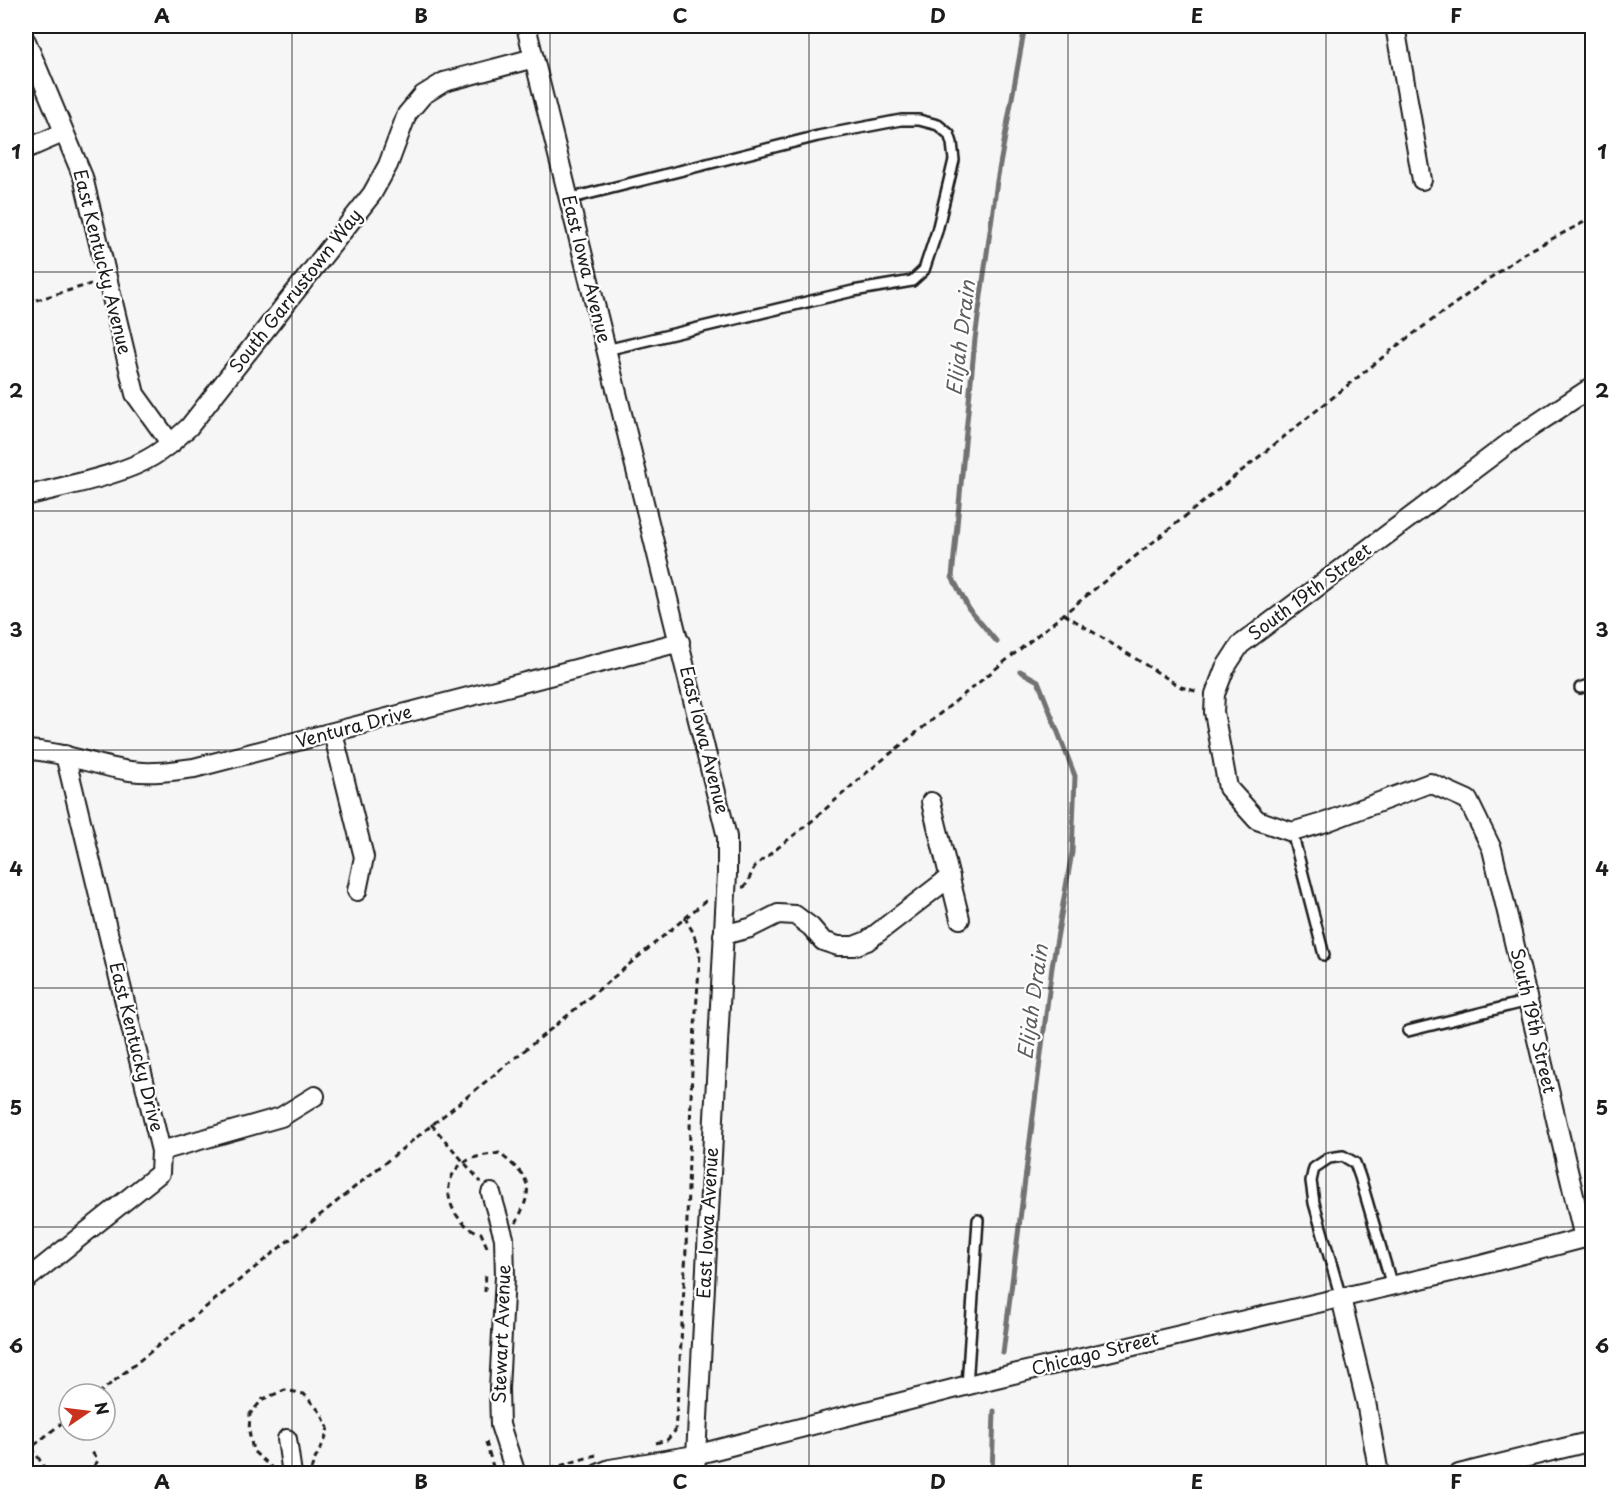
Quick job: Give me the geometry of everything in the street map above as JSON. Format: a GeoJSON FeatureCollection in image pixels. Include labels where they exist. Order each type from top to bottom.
{"type":"FeatureCollection","features":[{"type":"Feature","properties":{"kind":"street","name":"East Iowa Avenue"},"geometry":{"type":"LineString","coordinates":[[526,26],[727,837],[727,874],[695,1473]]}},
{"type":"Feature","properties":{"kind":"street"},"geometry":{"type":"LineString","coordinates":[[1395,26],[1422,180]]}},
{"type":"Feature","properties":{"kind":"street","name":"East Kentucky Avenue"},"geometry":{"type":"LineString","coordinates":[[26,41],[83,177],[135,394],[171,444]]}},
{"type":"Feature","properties":{"kind":"street","name":"South Garrustown Way"},"geometry":{"type":"LineString","coordinates":[[26,496],[130,467],[152,457],[171,444],[189,427],[372,194],[388,165],[407,114],[423,95],[444,82],[534,58]]}},
{"type":"Feature","properties":{"kind":"street"},"geometry":{"type":"LineString","coordinates":[[26,150],[63,133]]}},
{"type":"Feature","properties":{"kind":"street","name":"South 19th Street"},"geometry":{"type":"LineString","coordinates":[[1588,1237],[1492,849],[1468,800],[1430,783],[1326,822],[1292,831],[1257,820],[1228,788],[1214,712],[1215,694],[1225,668],[1240,645],[1521,434],[1593,387]]}},
{"type":"Feature","properties":{"kind":"street","name":"Ventura Drive"},"geometry":{"type":"LineString","coordinates":[[26,750],[64,755],[132,771],[165,772],[194,768],[680,642]]}},
{"type":"Feature","properties":{"kind":"street"},"geometry":{"type":"LineString","coordinates":[[333,733],[364,857],[357,891]]}},
{"type":"Feature","properties":{"kind":"street","name":"East Kentucky Drive"},"geometry":{"type":"LineString","coordinates":[[26,1280],[160,1173],[161,1151],[64,755]]}},
{"type":"Feature","properties":{"kind":"street"},"geometry":{"type":"LineString","coordinates":[[931,802],[960,919]]}},
{"type":"Feature","properties":{"kind":"street"},"geometry":{"type":"LineString","coordinates":[[723,935],[750,928],[778,914],[795,915],[812,927],[823,941],[838,946],[854,946],[867,941],[950,877]]}},
{"type":"Feature","properties":{"kind":"street"},"geometry":{"type":"LineString","coordinates":[[161,1151],[281,1117],[315,1096]]}},
{"type":"Feature","properties":{"kind":"street","name":"Stewart Avenue"},"geometry":{"type":"LineString","coordinates":[[491,1193],[504,1238],[500,1425],[521,1468]]}},
{"type":"Feature","properties":{"kind":"street","name":"Chicago Street"},"geometry":{"type":"LineString","coordinates":[[598,1473],[695,1455],[1158,1339],[1392,1286],[1588,1237]]}},
{"type":"Feature","properties":{"kind":"street"},"geometry":{"type":"LineString","coordinates":[[1341,1298],[1366,1402],[1379,1473]]}},
{"type":"Feature","properties":{"kind":"street"},"geometry":{"type":"LineString","coordinates":[[287,1439],[292,1473]]}},
{"type":"Feature","properties":{"kind":"street"},"geometry":{"type":"LineString","coordinates":[[1459,1473],[1593,1441]]}},
{"type":"Feature","properties":{"kind":"lane"},"geometry":{"type":"LineString","coordinates":[[568,199],[818,136],[901,120],[919,120],[938,125],[949,134],[952,143],[954,160],[937,231],[924,270],[912,281],[853,291],[606,350]]}},
{"type":"Feature","properties":{"kind":"lane"},"geometry":{"type":"LineString","coordinates":[[1580,688],[1593,684]]}},
{"type":"Feature","properties":{"kind":"lane"},"geometry":{"type":"LineString","coordinates":[[1292,831],[1324,955]]}},
{"type":"Feature","properties":{"kind":"lane"},"geometry":{"type":"LineString","coordinates":[[1408,1031],[1528,1001]]}},
{"type":"Feature","properties":{"kind":"lane"},"geometry":{"type":"LineString","coordinates":[[1341,1298],[1314,1203],[1311,1181],[1314,1168],[1329,1158],[1343,1156],[1355,1163],[1392,1286]]}},
{"type":"Feature","properties":{"kind":"lane"},"geometry":{"type":"LineString","coordinates":[[967,1386],[978,1220]]}},
{"type":"Feature","properties":{"kind":"path"},"geometry":{"type":"LineString","coordinates":[[738,887],[744,887],[749,882],[756,865],[865,774],[1398,345],[1522,254],[1593,218]]}},
{"type":"Feature","properties":{"kind":"path"},"geometry":{"type":"LineString","coordinates":[[26,303],[107,279]]}},
{"type":"Feature","properties":{"kind":"path"},"geometry":{"type":"LineString","coordinates":[[1064,614],[1181,687],[1215,694]]}},
{"type":"Feature","properties":{"kind":"path"},"geometry":{"type":"LineString","coordinates":[[113,1382],[556,1025],[709,896]]}},
{"type":"Feature","properties":{"kind":"path"},"geometry":{"type":"LineString","coordinates":[[656,1443],[667,1440],[675,1431],[679,1380],[692,1069],[700,954],[693,932],[685,918]]}},
{"type":"Feature","properties":{"kind":"path"},"geometry":{"type":"LineString","coordinates":[[431,1124],[491,1193]]}},
{"type":"Feature","properties":{"kind":"path"},"geometry":{"type":"LineString","coordinates":[[486,1257],[486,1246],[481,1233],[469,1230],[449,1204],[448,1190],[453,1176],[463,1163],[479,1156],[499,1153],[521,1171],[529,1188],[526,1204],[516,1224]]}},
{"type":"Feature","properties":{"kind":"path"},"geometry":{"type":"LineString","coordinates":[[485,1292],[486,1268]]}},
{"type":"Feature","properties":{"kind":"path"},"geometry":{"type":"LineString","coordinates":[[26,1452],[57,1427]]}},
{"type":"Feature","properties":{"kind":"path"},"geometry":{"type":"LineString","coordinates":[[486,1441],[495,1473]]}},
{"type":"Feature","properties":{"kind":"path"},"geometry":{"type":"LineString","coordinates":[[32,1447],[48,1473]]}},
{"type":"Feature","properties":{"kind":"path"},"geometry":{"type":"LineString","coordinates":[[87,1473],[98,1461],[90,1449]]}},
{"type":"Feature","properties":{"kind":"path"},"geometry":{"type":"LineString","coordinates":[[521,1468],[543,1471],[597,1454]]}},
{"type":"Feature","properties":{"kind":"waterway","name":"Elijah Drain"},"geometry":{"type":"LineString","coordinates":[[997,642],[969,609],[952,577],[975,339],[997,181],[1025,26]]}},
{"type":"Feature","properties":{"kind":"waterway","name":"Elijah Drain"},"geometry":{"type":"LineString","coordinates":[[1003,1353],[1052,967],[1072,852],[1075,776],[1038,681],[1020,671]]}},
{"type":"Feature","properties":{"kind":"waterway","name":"Elijah Drain"},"geometry":{"type":"LineString","coordinates":[[992,1474],[994,1411]]}}]}
